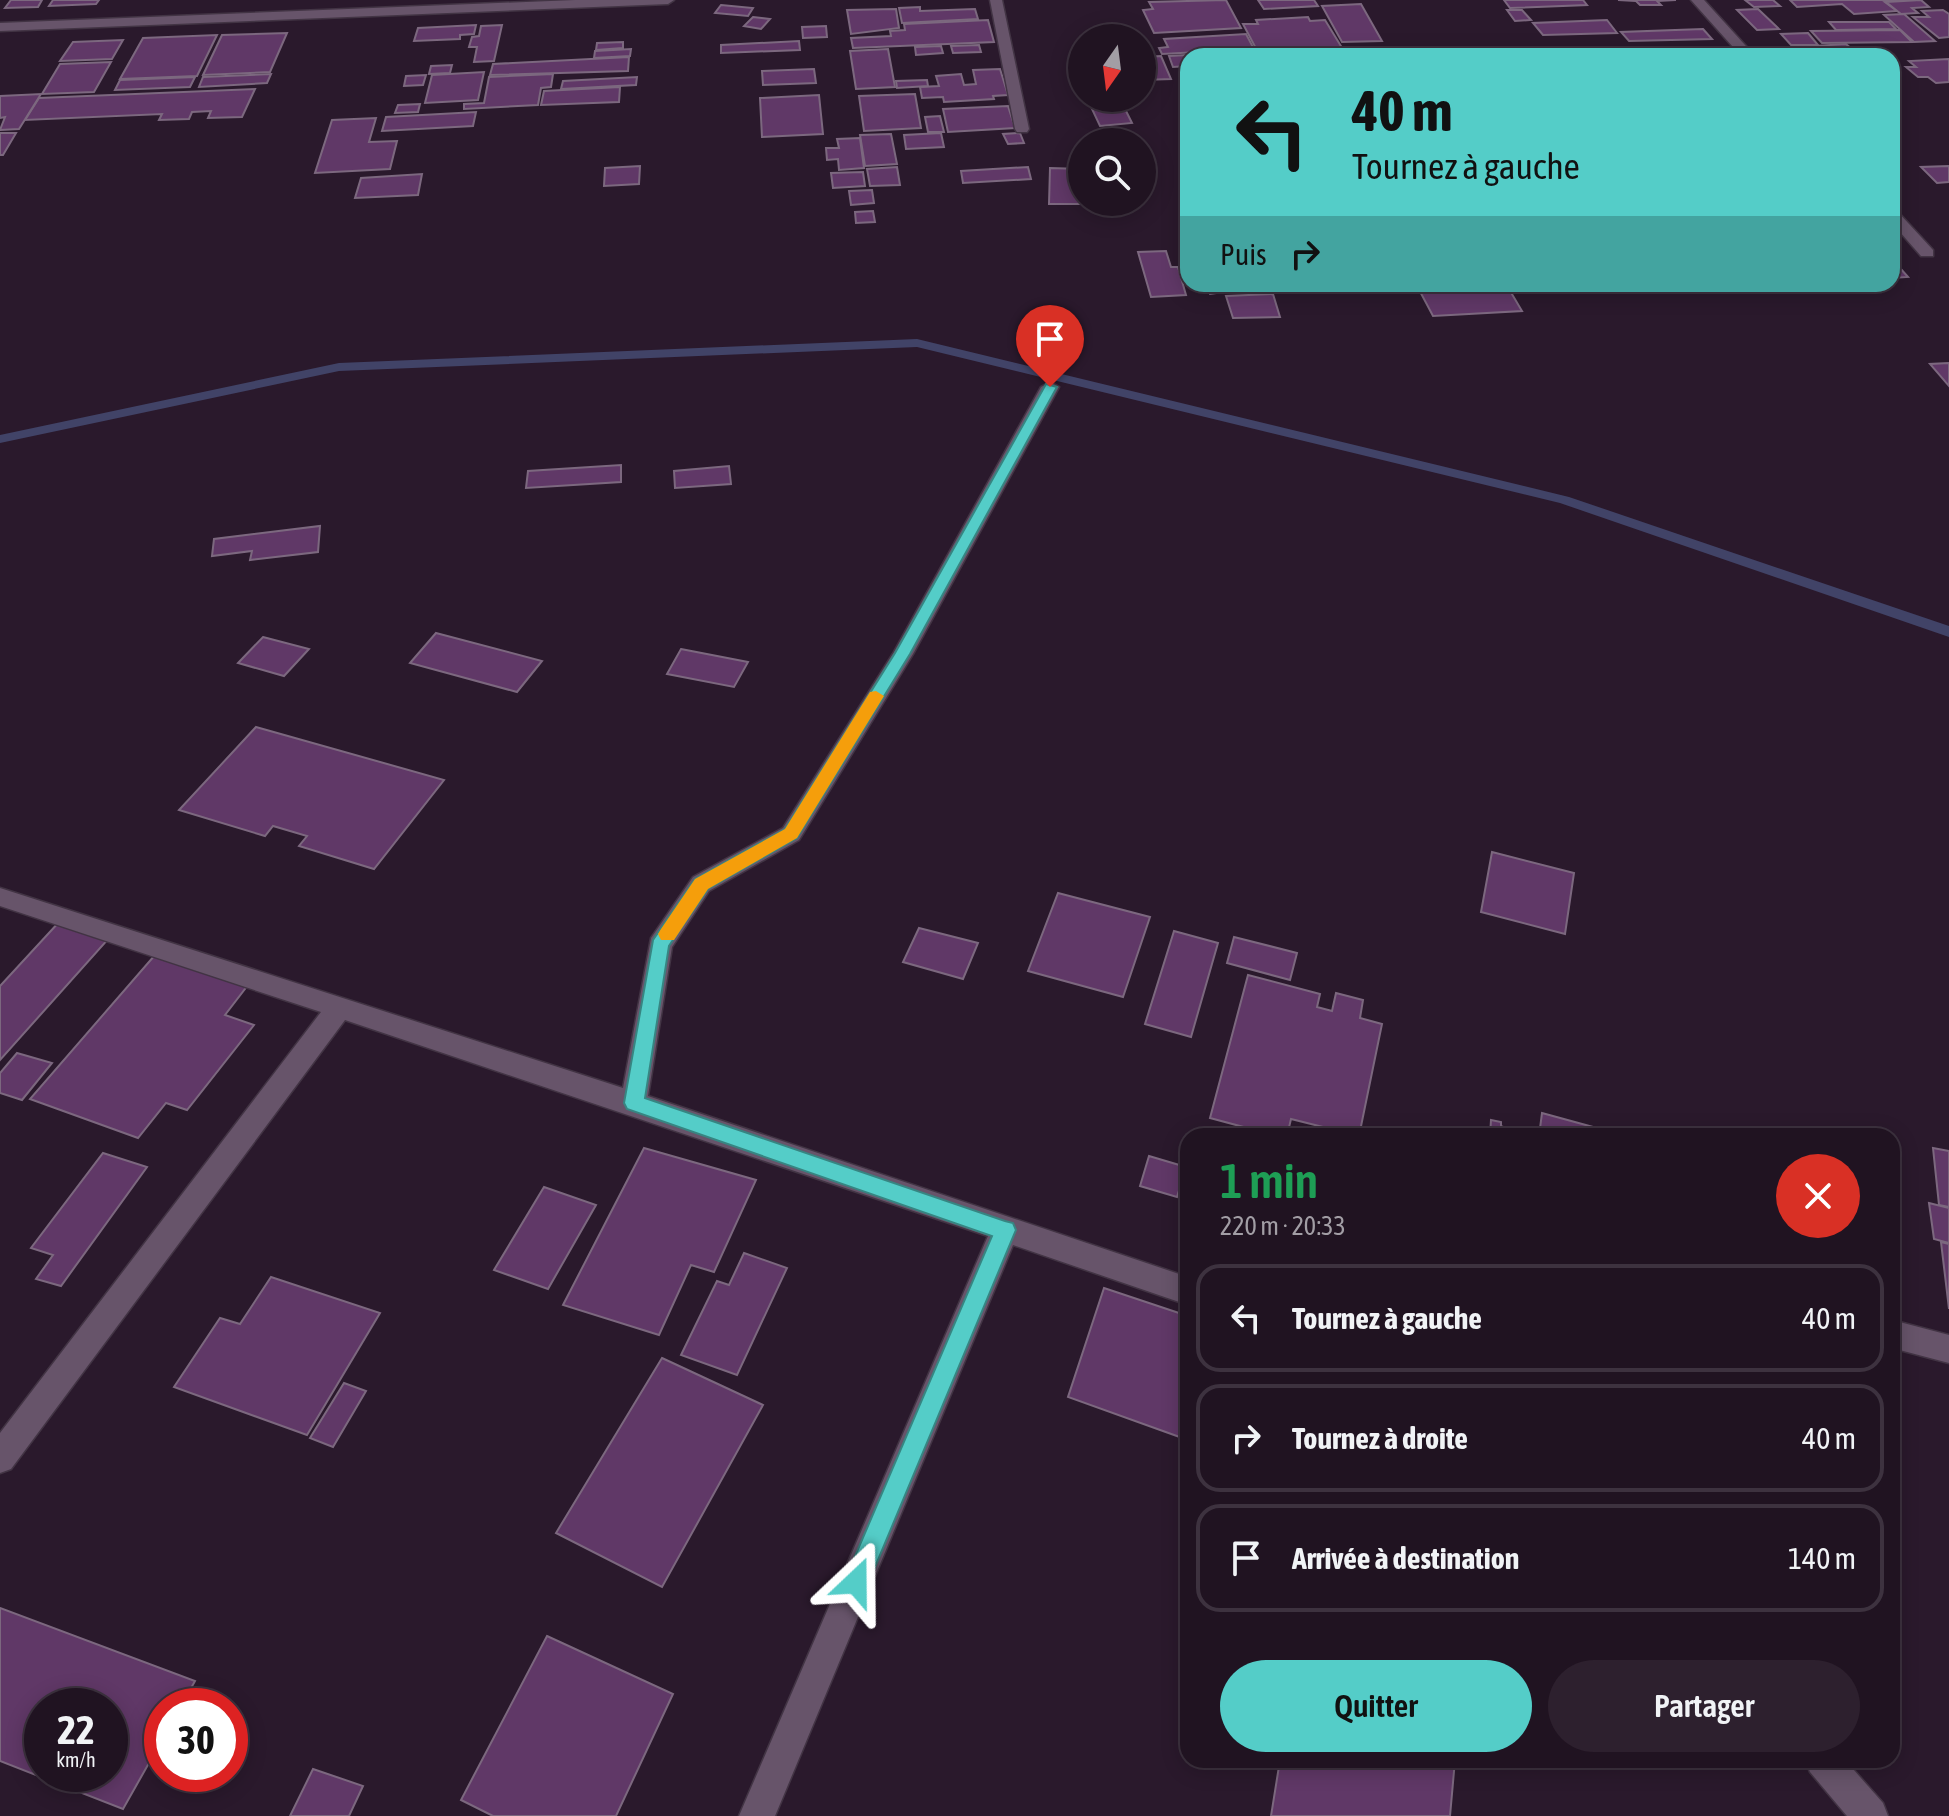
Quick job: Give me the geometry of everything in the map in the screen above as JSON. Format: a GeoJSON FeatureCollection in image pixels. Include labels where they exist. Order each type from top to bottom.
{"type":"FeatureCollection","features":[{"type":"Feature","properties":{"kind":"street"},"geometry":{"type":"LineString","coordinates":[[338,13],[344,0]]}},
{"type":"Feature","properties":{"kind":"street"},"geometry":{"type":"LineString","coordinates":[[0,27],[668,0]]}},
{"type":"Feature","properties":{"kind":"street"},"geometry":{"type":"LineString","coordinates":[[996,0],[1022,129]]}},
{"type":"Feature","properties":{"kind":"street"},"geometry":{"type":"LineString","coordinates":[[1697,0],[1741,48]]}},
{"type":"Feature","properties":{"kind":"street"},"geometry":{"type":"LineString","coordinates":[[1900,223],[1927,253]]}},
{"type":"Feature","properties":{"kind":"street"},"geometry":{"type":"LineString","coordinates":[[634,1103],[660,945],[701,884],[791,834],[903,654],[1050,387]]}},
{"type":"Feature","properties":{"kind":"street"},"geometry":{"type":"LineString","coordinates":[[0,897],[634,1103],[1180,1288]]}},
{"type":"Feature","properties":{"kind":"street"},"geometry":{"type":"LineString","coordinates":[[0,1458],[339,1008]]}},
{"type":"Feature","properties":{"kind":"street"},"geometry":{"type":"LineString","coordinates":[[757,1816],[1005,1230]]}},
{"type":"Feature","properties":{"kind":"street"},"geometry":{"type":"LineString","coordinates":[[1900,1336],[1949,1349]]}},
{"type":"Feature","properties":{"kind":"street"},"geometry":{"type":"LineString","coordinates":[[1829,1768],[1870,1816]]}},
{"type":"Feature","properties":{"kind":"building"},"geometry":{"type":"Polygon","coordinates":[[[11,0],[42,0],[38,7],[5,8],[11,0]]]}},
{"type":"Feature","properties":{"kind":"building"},"geometry":{"type":"Polygon","coordinates":[[[53,0],[99,0],[96,4],[49,6],[53,0]]]}},
{"type":"Feature","properties":{"kind":"building"},"geometry":{"type":"Polygon","coordinates":[[[1226,0],[1241,28],[1156,33],[1156,24],[1150,24],[1143,10],[1153,9],[1149,2],[1226,0]]]}},
{"type":"Feature","properties":{"kind":"building"},"geometry":{"type":"Polygon","coordinates":[[[1258,0],[1314,0],[1318,6],[1264,9],[1258,0]]]}},
{"type":"Feature","properties":{"kind":"building"},"geometry":{"type":"Polygon","coordinates":[[[1504,0],[1583,0],[1587,5],[1510,8],[1504,0]]]}},
{"type":"Feature","properties":{"kind":"building"},"geometry":{"type":"Polygon","coordinates":[[[1618,0],[1676,0],[1657,1],[1661,5],[1640,5],[1636,1],[1618,0]]]}},
{"type":"Feature","properties":{"kind":"building"},"geometry":{"type":"Polygon","coordinates":[[[1745,0],[1773,0],[1780,6],[1754,7],[1745,0]]]}},
{"type":"Feature","properties":{"kind":"building"},"geometry":{"type":"Polygon","coordinates":[[[1790,0],[1907,1],[1885,2],[1897,11],[1854,14],[1842,4],[1797,7],[1790,0]]]}},
{"type":"Feature","properties":{"kind":"building"},"geometry":{"type":"Polygon","coordinates":[[[1921,0],[1929,7],[1912,8],[1918,13],[1901,14],[1886,2],[1921,0]]]}},
{"type":"Feature","properties":{"kind":"building"},"geometry":{"type":"Polygon","coordinates":[[[1361,4],[1382,41],[1342,42],[1322,6],[1361,4]]]}},
{"type":"Feature","properties":{"kind":"building"},"geometry":{"type":"Polygon","coordinates":[[[721,5],[753,8],[748,16],[715,13],[721,5]]]}},
{"type":"Feature","properties":{"kind":"building"},"geometry":{"type":"Polygon","coordinates":[[[920,7],[920,11],[975,9],[978,19],[902,23],[899,8],[920,7]]]}},
{"type":"Feature","properties":{"kind":"building"},"geometry":{"type":"Polygon","coordinates":[[[896,9],[899,28],[851,34],[847,10],[896,9]]]}},
{"type":"Feature","properties":{"kind":"building"},"geometry":{"type":"Polygon","coordinates":[[[1758,9],[1779,29],[1757,30],[1737,10],[1758,9]]]}},
{"type":"Feature","properties":{"kind":"building"},"geometry":{"type":"Polygon","coordinates":[[[1507,10],[1522,10],[1531,20],[1515,21],[1507,10]]]}},
{"type":"Feature","properties":{"kind":"building"},"geometry":{"type":"Polygon","coordinates":[[[1943,10],[1949,14],[1949,37],[1939,38],[1913,17],[1929,17],[1922,11],[1943,10]]]}},
{"type":"Feature","properties":{"kind":"building"},"geometry":{"type":"Polygon","coordinates":[[[1904,14],[1935,41],[1914,42],[1884,15],[1904,14]]]}},
{"type":"Feature","properties":{"kind":"building"},"geometry":{"type":"Polygon","coordinates":[[[753,17],[770,19],[761,29],[744,26],[753,17]]]}},
{"type":"Feature","properties":{"kind":"building"},"geometry":{"type":"Polygon","coordinates":[[[1308,17],[1310,21],[1325,20],[1342,48],[1256,48],[1243,24],[1258,24],[1256,20],[1308,17]]]}},
{"type":"Feature","properties":{"kind":"building"},"geometry":{"type":"Polygon","coordinates":[[[988,20],[994,42],[853,48],[851,38],[891,36],[890,31],[905,30],[904,24],[988,20]]]}},
{"type":"Feature","properties":{"kind":"building"},"geometry":{"type":"Polygon","coordinates":[[[1607,20],[1617,33],[1543,35],[1533,23],[1607,20]]]}},
{"type":"Feature","properties":{"kind":"building"},"geometry":{"type":"Polygon","coordinates":[[[1829,22],[1889,22],[1896,29],[1836,30],[1829,22]]]}},
{"type":"Feature","properties":{"kind":"building"},"geometry":{"type":"Polygon","coordinates":[[[476,25],[474,34],[460,35],[460,39],[414,41],[418,28],[476,25]]]}},
{"type":"Feature","properties":{"kind":"building"},"geometry":{"type":"Polygon","coordinates":[[[502,25],[494,61],[474,62],[477,47],[469,47],[472,37],[479,36],[481,26],[502,25]]]}},
{"type":"Feature","properties":{"kind":"building"},"geometry":{"type":"Polygon","coordinates":[[[826,26],[827,37],[803,38],[802,27],[826,26]]]}},
{"type":"Feature","properties":{"kind":"building"},"geometry":{"type":"Polygon","coordinates":[[[1703,29],[1712,39],[1629,41],[1621,32],[1703,29]]]}},
{"type":"Feature","properties":{"kind":"building"},"geometry":{"type":"Polygon","coordinates":[[[1900,30],[1912,42],[1822,43],[1811,31],[1900,30]]]}},
{"type":"Feature","properties":{"kind":"building"},"geometry":{"type":"Polygon","coordinates":[[[287,33],[270,72],[203,75],[222,35],[287,33]]]}},
{"type":"Feature","properties":{"kind":"building"},"geometry":{"type":"Polygon","coordinates":[[[1808,33],[1818,45],[1791,45],[1781,34],[1808,33]]]}},
{"type":"Feature","properties":{"kind":"building"},"geometry":{"type":"Polygon","coordinates":[[[1246,34],[1253,48],[1180,48],[1180,53],[1162,54],[1159,48],[1168,47],[1164,39],[1246,34]]]}},
{"type":"Feature","properties":{"kind":"building"},"geometry":{"type":"Polygon","coordinates":[[[217,35],[197,76],[120,79],[143,38],[217,35]]]}},
{"type":"Feature","properties":{"kind":"building"},"geometry":{"type":"Polygon","coordinates":[[[123,40],[112,59],[60,61],[73,42],[123,40]]]}},
{"type":"Feature","properties":{"kind":"building"},"geometry":{"type":"Polygon","coordinates":[[[799,41],[800,50],[721,53],[721,45],[799,41]]]}},
{"type":"Feature","properties":{"kind":"building"},"geometry":{"type":"Polygon","coordinates":[[[623,42],[623,48],[596,50],[597,43],[623,42]]]}},
{"type":"Feature","properties":{"kind":"building"},"geometry":{"type":"Polygon","coordinates":[[[1846,44],[1851,48],[1798,48],[1846,44]]]}},
{"type":"Feature","properties":{"kind":"building"},"geometry":{"type":"Polygon","coordinates":[[[979,45],[981,52],[953,53],[951,46],[979,45]]]}},
{"type":"Feature","properties":{"kind":"building"},"geometry":{"type":"Polygon","coordinates":[[[941,46],[943,53],[916,55],[915,47],[941,46]]]}},
{"type":"Feature","properties":{"kind":"building"},"geometry":{"type":"Polygon","coordinates":[[[631,49],[630,56],[594,58],[595,51],[631,49]]]}},
{"type":"Feature","properties":{"kind":"building"},"geometry":{"type":"Polygon","coordinates":[[[888,49],[895,87],[856,89],[850,51],[888,49]]]}},
{"type":"Feature","properties":{"kind":"building"},"geometry":{"type":"Polygon","coordinates":[[[1180,55],[1180,67],[1173,67],[1169,56],[1180,55]]]}},
{"type":"Feature","properties":{"kind":"building"},"geometry":{"type":"Polygon","coordinates":[[[1156,56],[1161,56],[1171,79],[1156,80],[1156,56]]]}},
{"type":"Feature","properties":{"kind":"building"},"geometry":{"type":"Polygon","coordinates":[[[629,57],[628,71],[490,75],[493,64],[629,57]]]}},
{"type":"Feature","properties":{"kind":"building"},"geometry":{"type":"Polygon","coordinates":[[[1949,59],[1949,82],[1936,83],[1928,77],[1918,77],[1906,67],[1916,67],[1909,61],[1949,59]]]}},
{"type":"Feature","properties":{"kind":"building"},"geometry":{"type":"Polygon","coordinates":[[[111,62],[94,92],[42,94],[60,64],[111,62]]]}},
{"type":"Feature","properties":{"kind":"building"},"geometry":{"type":"Polygon","coordinates":[[[452,65],[450,73],[429,74],[431,66],[452,65]]]}},
{"type":"Feature","properties":{"kind":"building"},"geometry":{"type":"Polygon","coordinates":[[[814,69],[816,83],[763,85],[762,71],[814,69]]]}},
{"type":"Feature","properties":{"kind":"building"},"geometry":{"type":"Polygon","coordinates":[[[1000,69],[1008,95],[993,96],[994,99],[944,102],[943,97],[922,98],[920,87],[939,86],[936,76],[961,74],[964,85],[976,84],[973,70],[1000,69]]]}},
{"type":"Feature","properties":{"kind":"building"},"geometry":{"type":"Polygon","coordinates":[[[484,72],[478,100],[425,103],[432,75],[484,72]]]}},
{"type":"Feature","properties":{"kind":"building"},"geometry":{"type":"Polygon","coordinates":[[[271,74],[267,83],[199,87],[203,77],[271,74]]]}},
{"type":"Feature","properties":{"kind":"building"},"geometry":{"type":"Polygon","coordinates":[[[553,74],[551,87],[541,88],[538,105],[464,109],[464,104],[484,103],[489,77],[553,74]]]}},
{"type":"Feature","properties":{"kind":"building"},"geometry":{"type":"Polygon","coordinates":[[[426,75],[423,85],[404,86],[406,76],[426,75]]]}},
{"type":"Feature","properties":{"kind":"building"},"geometry":{"type":"Polygon","coordinates":[[[195,77],[190,87],[115,90],[120,80],[195,77]]]}},
{"type":"Feature","properties":{"kind":"building"},"geometry":{"type":"Polygon","coordinates":[[[637,77],[636,85],[561,89],[563,81],[637,77]]]}},
{"type":"Feature","properties":{"kind":"building"},"geometry":{"type":"Polygon","coordinates":[[[927,80],[928,86],[897,88],[896,81],[927,80]]]}},
{"type":"Feature","properties":{"kind":"building"},"geometry":{"type":"Polygon","coordinates":[[[620,87],[619,102],[541,105],[544,91],[620,87]]]}},
{"type":"Feature","properties":{"kind":"building"},"geometry":{"type":"Polygon","coordinates":[[[255,89],[242,117],[208,118],[211,111],[192,112],[189,119],[159,120],[162,114],[25,120],[39,98],[255,89]]]}},
{"type":"Feature","properties":{"kind":"building"},"geometry":{"type":"Polygon","coordinates":[[[41,94],[19,129],[0,130],[5,117],[0,118],[0,96],[41,94]]]}},
{"type":"Feature","properties":{"kind":"building"},"geometry":{"type":"Polygon","coordinates":[[[915,94],[921,128],[864,131],[859,96],[915,94]]]}},
{"type":"Feature","properties":{"kind":"building"},"geometry":{"type":"Polygon","coordinates":[[[819,95],[823,134],[762,137],[760,98],[819,95]]]}},
{"type":"Feature","properties":{"kind":"building"},"geometry":{"type":"Polygon","coordinates":[[[420,104],[418,112],[395,113],[398,105],[420,104]]]}},
{"type":"Feature","properties":{"kind":"building"},"geometry":{"type":"Polygon","coordinates":[[[1008,106],[1015,128],[948,132],[943,109],[1008,106]]]}},
{"type":"Feature","properties":{"kind":"building"},"geometry":{"type":"Polygon","coordinates":[[[476,112],[473,126],[382,131],[386,117],[476,112]]]}},
{"type":"Feature","properties":{"kind":"building"},"geometry":{"type":"Polygon","coordinates":[[[1093,112],[1126,112],[1132,123],[1100,126],[1093,112]]]}},
{"type":"Feature","properties":{"kind":"building"},"geometry":{"type":"Polygon","coordinates":[[[940,116],[944,132],[928,132],[925,117],[940,116]]]}},
{"type":"Feature","properties":{"kind":"building"},"geometry":{"type":"Polygon","coordinates":[[[376,118],[369,142],[397,141],[390,169],[315,173],[332,120],[376,118]]]}},
{"type":"Feature","properties":{"kind":"building"},"geometry":{"type":"Polygon","coordinates":[[[0,133],[16,133],[3,155],[0,155],[0,133]]]}},
{"type":"Feature","properties":{"kind":"building"},"geometry":{"type":"Polygon","coordinates":[[[941,133],[944,147],[906,149],[904,135],[941,133]]]}},
{"type":"Feature","properties":{"kind":"building"},"geometry":{"type":"Polygon","coordinates":[[[1020,133],[1024,143],[1008,144],[1003,134],[1020,133]]]}},
{"type":"Feature","properties":{"kind":"building"},"geometry":{"type":"Polygon","coordinates":[[[891,134],[897,164],[865,166],[860,135],[891,134]]]}},
{"type":"Feature","properties":{"kind":"building"},"geometry":{"type":"Polygon","coordinates":[[[860,138],[864,168],[839,170],[838,159],[827,160],[826,148],[839,148],[837,139],[860,138]]]}},
{"type":"Feature","properties":{"kind":"building"},"geometry":{"type":"Polygon","coordinates":[[[640,166],[639,184],[604,186],[605,168],[640,166]]]}},
{"type":"Feature","properties":{"kind":"building"},"geometry":{"type":"Polygon","coordinates":[[[1949,166],[1949,182],[1937,183],[1921,167],[1949,166]]]}},
{"type":"Feature","properties":{"kind":"building"},"geometry":{"type":"Polygon","coordinates":[[[897,167],[900,185],[870,186],[867,169],[897,167]]]}},
{"type":"Feature","properties":{"kind":"building"},"geometry":{"type":"Polygon","coordinates":[[[1028,167],[1031,179],[963,183],[961,171],[1028,167]]]}},
{"type":"Feature","properties":{"kind":"building"},"geometry":{"type":"Polygon","coordinates":[[[1050,168],[1068,169],[1068,204],[1049,204],[1050,168]]]}},
{"type":"Feature","properties":{"kind":"building"},"geometry":{"type":"Polygon","coordinates":[[[863,172],[865,186],[833,188],[831,173],[863,172]]]}},
{"type":"Feature","properties":{"kind":"building"},"geometry":{"type":"Polygon","coordinates":[[[422,174],[418,195],[355,198],[361,178],[422,174]]]}},
{"type":"Feature","properties":{"kind":"building"},"geometry":{"type":"Polygon","coordinates":[[[872,190],[874,203],[851,205],[849,191],[872,190]]]}},
{"type":"Feature","properties":{"kind":"building"},"geometry":{"type":"Polygon","coordinates":[[[873,211],[875,222],[856,223],[855,212],[873,211]]]}},
{"type":"Feature","properties":{"kind":"building"},"geometry":{"type":"Polygon","coordinates":[[[1166,251],[1171,267],[1178,267],[1180,292],[1186,295],[1151,297],[1138,252],[1166,251]]]}},
{"type":"Feature","properties":{"kind":"building"},"geometry":{"type":"Polygon","coordinates":[[[1420,292],[1511,292],[1522,311],[1433,316],[1420,292]]]}},
{"type":"Feature","properties":{"kind":"building"},"geometry":{"type":"Polygon","coordinates":[[[1273,294],[1280,317],[1233,318],[1226,296],[1273,294]]]}},
{"type":"Feature","properties":{"kind":"building"},"geometry":{"type":"Polygon","coordinates":[[[1949,363],[1949,386],[1930,364],[1949,363]]]}},
{"type":"Feature","properties":{"kind":"building"},"geometry":{"type":"Polygon","coordinates":[[[621,465],[621,482],[526,488],[528,471],[621,465]]]}},
{"type":"Feature","properties":{"kind":"building"},"geometry":{"type":"Polygon","coordinates":[[[729,466],[731,484],[675,488],[674,471],[729,466]]]}},
{"type":"Feature","properties":{"kind":"building"},"geometry":{"type":"Polygon","coordinates":[[[320,526],[318,552],[250,560],[252,551],[212,556],[214,539],[320,526]]]}},
{"type":"Feature","properties":{"kind":"building"},"geometry":{"type":"Polygon","coordinates":[[[436,633],[542,661],[517,692],[410,663],[436,633]]]}},
{"type":"Feature","properties":{"kind":"building"},"geometry":{"type":"Polygon","coordinates":[[[263,637],[309,649],[284,676],[238,663],[263,637]]]}},
{"type":"Feature","properties":{"kind":"building"},"geometry":{"type":"Polygon","coordinates":[[[681,649],[748,662],[734,687],[667,674],[681,649]]]}},
{"type":"Feature","properties":{"kind":"building"},"geometry":{"type":"Polygon","coordinates":[[[256,727],[444,780],[374,869],[299,846],[307,836],[273,826],[265,836],[179,810],[256,727]]]}},
{"type":"Feature","properties":{"kind":"building"},"geometry":{"type":"Polygon","coordinates":[[[1492,852],[1574,873],[1565,934],[1481,912],[1492,852]]]}},
{"type":"Feature","properties":{"kind":"building"},"geometry":{"type":"Polygon","coordinates":[[[1058,893],[1150,917],[1123,997],[1028,971],[1058,893]]]}},
{"type":"Feature","properties":{"kind":"building"},"geometry":{"type":"Polygon","coordinates":[[[60,921],[110,937],[0,1060],[0,986],[60,921]]]}},
{"type":"Feature","properties":{"kind":"building"},"geometry":{"type":"Polygon","coordinates":[[[919,928],[978,943],[963,979],[903,962],[919,928]]]}},
{"type":"Feature","properties":{"kind":"building"},"geometry":{"type":"Polygon","coordinates":[[[1174,931],[1218,943],[1191,1037],[1145,1024],[1174,931]]]}},
{"type":"Feature","properties":{"kind":"building"},"geometry":{"type":"Polygon","coordinates":[[[1234,937],[1297,953],[1290,980],[1227,963],[1234,937]]]}},
{"type":"Feature","properties":{"kind":"building"},"geometry":{"type":"Polygon","coordinates":[[[155,955],[248,985],[225,1015],[254,1025],[187,1110],[166,1103],[138,1138],[30,1099],[155,955]]]}},
{"type":"Feature","properties":{"kind":"building"},"geometry":{"type":"Polygon","coordinates":[[[1248,975],[1320,994],[1317,1007],[1332,1011],[1336,993],[1363,1000],[1360,1018],[1382,1024],[1361,1128],[1327,1128],[1291,1119],[1289,1128],[1247,1128],[1210,1118],[1248,975]]]}},
{"type":"Feature","properties":{"kind":"building"},"geometry":{"type":"Polygon","coordinates":[[[17,1053],[52,1063],[22,1100],[0,1093],[0,1073],[17,1053]]]}},
{"type":"Feature","properties":{"kind":"building"},"geometry":{"type":"Polygon","coordinates":[[[1542,1113],[1597,1128],[1540,1128],[1542,1113]]]}},
{"type":"Feature","properties":{"kind":"building"},"geometry":{"type":"Polygon","coordinates":[[[1491,1120],[1501,1122],[1505,1128],[1490,1128],[1491,1120]]]}},
{"type":"Feature","properties":{"kind":"building"},"geometry":{"type":"Polygon","coordinates":[[[644,1148],[756,1180],[714,1272],[691,1265],[659,1335],[563,1305],[644,1148]]]}},
{"type":"Feature","properties":{"kind":"building"},"geometry":{"type":"Polygon","coordinates":[[[1933,1148],[1949,1151],[1949,1207],[1939,1205],[1933,1148]]]}},
{"type":"Feature","properties":{"kind":"building"},"geometry":{"type":"Polygon","coordinates":[[[103,1153],[147,1167],[61,1286],[36,1279],[53,1255],[31,1248],[103,1153]]]}},
{"type":"Feature","properties":{"kind":"building"},"geometry":{"type":"Polygon","coordinates":[[[1149,1156],[1180,1165],[1177,1197],[1140,1186],[1149,1156]]]}},
{"type":"Feature","properties":{"kind":"building"},"geometry":{"type":"Polygon","coordinates":[[[544,1187],[596,1205],[548,1289],[494,1270],[544,1187]]]}},
{"type":"Feature","properties":{"kind":"building"},"geometry":{"type":"Polygon","coordinates":[[[1929,1203],[1949,1208],[1949,1243],[1934,1239],[1929,1203]]]}},
{"type":"Feature","properties":{"kind":"building"},"geometry":{"type":"Polygon","coordinates":[[[1941,1242],[1949,1244],[1949,1309],[1941,1242]]]}},
{"type":"Feature","properties":{"kind":"building"},"geometry":{"type":"Polygon","coordinates":[[[744,1253],[787,1268],[737,1375],[681,1355],[717,1281],[729,1285],[744,1253]]]}},
{"type":"Feature","properties":{"kind":"building"},"geometry":{"type":"Polygon","coordinates":[[[271,1277],[380,1313],[307,1435],[174,1387],[220,1318],[240,1324],[271,1277]]]}},
{"type":"Feature","properties":{"kind":"building"},"geometry":{"type":"Polygon","coordinates":[[[1104,1288],[1180,1313],[1180,1437],[1068,1397],[1104,1288]]]}},
{"type":"Feature","properties":{"kind":"building"},"geometry":{"type":"Polygon","coordinates":[[[662,1358],[763,1405],[662,1587],[556,1533],[662,1358]]]}},
{"type":"Feature","properties":{"kind":"building"},"geometry":{"type":"Polygon","coordinates":[[[344,1383],[366,1391],[333,1447],[310,1438],[344,1383]]]}},
{"type":"Feature","properties":{"kind":"building"},"geometry":{"type":"Polygon","coordinates":[[[0,1608],[195,1681],[191,1688],[144,1688],[144,1772],[123,1809],[79,1792],[128,1792],[128,1688],[24,1688],[24,1770],[0,1761],[0,1608]]]}},
{"type":"Feature","properties":{"kind":"building"},"geometry":{"type":"Polygon","coordinates":[[[547,1636],[673,1694],[616,1816],[493,1816],[461,1800],[547,1636]]]}},
{"type":"Feature","properties":{"kind":"building"},"geometry":{"type":"Polygon","coordinates":[[[1279,1768],[1454,1768],[1450,1816],[1271,1816],[1279,1768]]]}},
{"type":"Feature","properties":{"kind":"building"},"geometry":{"type":"Polygon","coordinates":[[[313,1769],[363,1786],[349,1816],[290,1816],[313,1769]]]}},
{"type":"Feature","properties":{"kind":"waterway"},"geometry":{"type":"LineString","coordinates":[[0,439],[339,367],[917,343],[1564,500],[1949,632]]}},
{"type":"Feature","properties":{"kind":"slow traffic"},"geometry":{"type":"LineString","coordinates":[[667,934],[701,884],[791,834],[876,696]]}},
{"type":"Feature","properties":{"kind":"route"},"geometry":{"type":"LineString","coordinates":[[856,1582],[1005,1230],[634,1103],[639,1071],[660,945],[701,884],[791,834],[903,654],[1050,387]]}}]}
